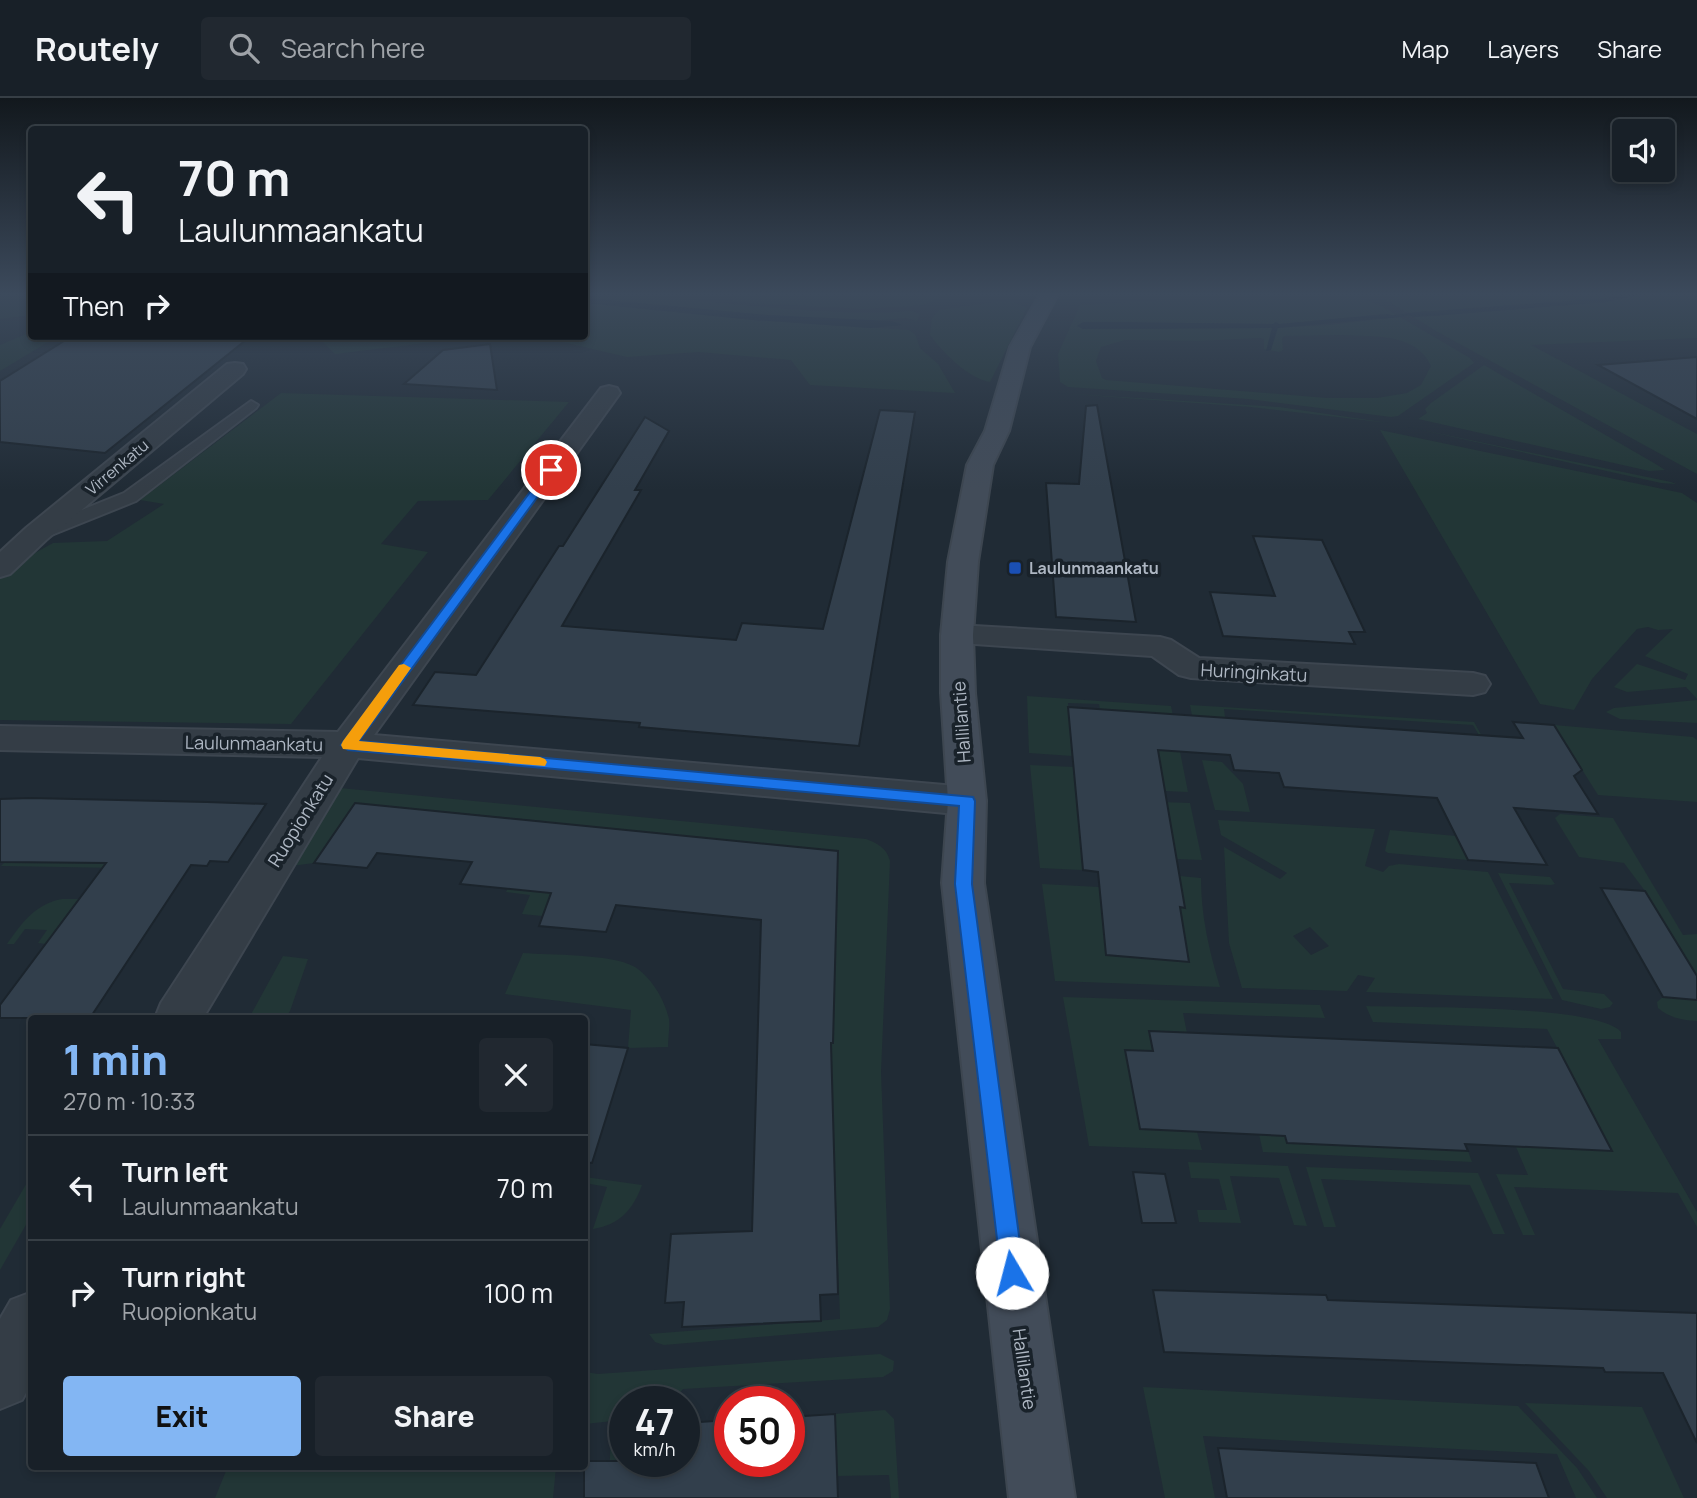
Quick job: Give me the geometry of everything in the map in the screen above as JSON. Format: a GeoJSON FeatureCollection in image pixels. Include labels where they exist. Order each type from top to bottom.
{"type":"FeatureCollection","features":[{"type":"Feature","properties":{"kind":"main road","name":"Hallilantie"},"geometry":{"type":"LineString","coordinates":[[1017,359],[997,431],[980,465],[973,496],[963,562],[957,635],[958,693],[967,801],[963,884],[1042,1498]]}},
{"type":"Feature","properties":{"kind":"street","name":"Virrenkatu"},"geometry":{"type":"LineString","coordinates":[[0,568],[36,534],[235,369]]}},
{"type":"Feature","properties":{"kind":"street","name":"Ruopionkatu"},"geometry":{"type":"LineString","coordinates":[[180,1015],[348,745],[609,393]]}},
{"type":"Feature","properties":{"kind":"street","name":"Huringinkatu"},"geometry":{"type":"LineString","coordinates":[[957,635],[1160,647],[1191,668],[1473,684]]}},
{"type":"Feature","properties":{"kind":"street","name":"Laulunmaankatu"},"geometry":{"type":"LineString","coordinates":[[0,738],[348,745],[967,801]]}},
{"type":"Feature","properties":{"kind":"street"},"geometry":{"type":"LineString","coordinates":[[0,1378],[28,1328]]}},
{"type":"Feature","properties":{"kind":"lane"},"geometry":{"type":"LineString","coordinates":[[36,534],[130,497],[251,405]]}},
{"type":"Feature","properties":{"kind":"green space"},"geometry":{"type":"Polygon","coordinates":[[[0,359],[19,359],[0,371],[0,359]]]}},
{"type":"Feature","properties":{"kind":"green space"},"geometry":{"type":"Polygon","coordinates":[[[783,359],[933,359],[955,393],[810,385],[791,360],[783,359]]]}},
{"type":"Feature","properties":{"kind":"green space"},"geometry":{"type":"Polygon","coordinates":[[[952,359],[1001,359],[990,382],[965,370],[952,359]]]}},
{"type":"Feature","properties":{"kind":"green space"},"geometry":{"type":"Polygon","coordinates":[[[1058,359],[1097,359],[1102,378],[1106,380],[1327,398],[1377,398],[1407,393],[1421,385],[1431,366],[1427,359],[1471,359],[1474,363],[1398,416],[1391,417],[1248,399],[1068,387],[1060,382],[1058,359]]]}},
{"type":"Feature","properties":{"kind":"green space"},"geometry":{"type":"Polygon","coordinates":[[[1488,359],[1558,359],[1697,434],[1697,474],[1488,359]]]}},
{"type":"Feature","properties":{"kind":"green space"},"geometry":{"type":"Polygon","coordinates":[[[1484,365],[1665,470],[1649,471],[1418,419],[1427,413],[1425,409],[1431,403],[1484,365]]]}},
{"type":"Feature","properties":{"kind":"green space"},"geometry":{"type":"Polygon","coordinates":[[[281,393],[569,402],[488,500],[418,501],[381,544],[428,552],[291,724],[0,720],[0,578],[17,563],[53,543],[107,541],[164,504],[140,500],[281,393]]]}},
{"type":"Feature","properties":{"kind":"green space"},"geometry":{"type":"Polygon","coordinates":[[[1057,393],[1279,407],[1389,423],[1251,407],[1057,393]]]}},
{"type":"Feature","properties":{"kind":"green space"},"geometry":{"type":"Polygon","coordinates":[[[1408,427],[1671,482],[1676,484],[1661,483],[1408,427]]]}},
{"type":"Feature","properties":{"kind":"green space"},"geometry":{"type":"Polygon","coordinates":[[[1380,430],[1682,493],[1697,503],[1697,699],[1686,687],[1627,692],[1614,687],[1637,664],[1685,680],[1688,674],[1645,656],[1673,629],[1658,630],[1648,627],[1637,629],[1592,679],[1574,710],[1540,704],[1380,430]]]}},
{"type":"Feature","properties":{"kind":"green space"},"geometry":{"type":"Polygon","coordinates":[[[1027,696],[1171,706],[1188,792],[1165,791],[1157,747],[1100,710],[1099,704],[1068,703],[1072,756],[1029,753],[1027,696]]]}},
{"type":"Feature","properties":{"kind":"green space"},"geometry":{"type":"Polygon","coordinates":[[[1697,700],[1697,723],[1620,719],[1606,712],[1614,708],[1697,700]]]}},
{"type":"Feature","properties":{"kind":"green space"},"geometry":{"type":"Polygon","coordinates":[[[1190,705],[1474,722],[1519,803],[1473,725],[1224,709],[1225,718],[1192,716],[1190,705]]]}},
{"type":"Feature","properties":{"kind":"green space"},"geometry":{"type":"Polygon","coordinates":[[[1554,725],[1693,737],[1697,740],[1697,802],[1598,795],[1554,725]]]}},
{"type":"Feature","properties":{"kind":"green space"},"geometry":{"type":"Polygon","coordinates":[[[1202,760],[1222,762],[1243,784],[1250,812],[1215,810],[1202,760]]]}},
{"type":"Feature","properties":{"kind":"green space"},"geometry":{"type":"Polygon","coordinates":[[[1030,765],[1074,767],[1083,870],[1040,868],[1030,765]]]}},
{"type":"Feature","properties":{"kind":"green space"},"geometry":{"type":"Polygon","coordinates":[[[340,788],[866,839],[884,849],[890,861],[881,1072],[890,1309],[887,1320],[878,1327],[664,1345],[655,1342],[649,1334],[840,1319],[831,1053],[838,851],[581,826],[542,916],[522,914],[530,895],[506,892],[543,821],[355,803],[314,863],[283,867],[331,792],[340,788]]]}},
{"type":"Feature","properties":{"kind":"green space"},"geometry":{"type":"Polygon","coordinates":[[[1162,802],[1190,803],[1202,860],[1177,859],[1176,853],[1171,853],[1162,802]]]}},
{"type":"Feature","properties":{"kind":"green space"},"geometry":{"type":"Polygon","coordinates":[[[1560,814],[1613,818],[1683,935],[1697,934],[1697,976],[1645,891],[1624,863],[1579,857],[1555,818],[1560,814]]]}},
{"type":"Feature","properties":{"kind":"green space"},"geometry":{"type":"Polygon","coordinates":[[[1218,820],[1375,829],[1365,866],[1383,872],[1389,866],[1399,864],[1488,872],[1553,999],[1366,992],[1375,978],[1358,975],[1347,991],[1242,988],[1229,943],[1224,847],[1280,879],[1287,873],[1221,835],[1218,820]],[[1310,927],[1293,936],[1311,955],[1329,946],[1310,927]]]}},
{"type":"Feature","properties":{"kind":"green space"},"geometry":{"type":"Polygon","coordinates":[[[1390,830],[1456,836],[1468,860],[1388,853],[1385,851],[1390,830]]]}},
{"type":"Feature","properties":{"kind":"green space"},"geometry":{"type":"Polygon","coordinates":[[[31,858],[123,863],[120,868],[1,866],[5,862],[26,863],[31,858]]]}},
{"type":"Feature","properties":{"kind":"green space"},"geometry":{"type":"Polygon","coordinates":[[[1498,873],[1550,877],[1555,884],[1509,883],[1563,989],[1604,994],[1613,1003],[1610,1007],[1601,1009],[1562,1000],[1498,873]]]}},
{"type":"Feature","properties":{"kind":"green space"},"geometry":{"type":"Polygon","coordinates":[[[1180,876],[1201,878],[1206,933],[1220,987],[1055,981],[1042,884],[1099,887],[1106,955],[1189,962],[1180,907],[1185,907],[1180,876]]]}},
{"type":"Feature","properties":{"kind":"green space"},"geometry":{"type":"Polygon","coordinates":[[[62,899],[86,899],[46,944],[38,943],[47,930],[25,929],[14,944],[7,944],[37,910],[62,899]]]}},
{"type":"Feature","properties":{"kind":"green space"},"geometry":{"type":"Polygon","coordinates":[[[523,953],[596,957],[633,966],[651,982],[664,1004],[669,1019],[668,1047],[628,1048],[631,1010],[505,994],[523,953]]]}},
{"type":"Feature","properties":{"kind":"green space"},"geometry":{"type":"Polygon","coordinates":[[[283,956],[308,959],[287,1015],[251,1015],[283,956]]]}},
{"type":"Feature","properties":{"kind":"green space"},"geometry":{"type":"Polygon","coordinates":[[[1063,997],[1320,1005],[1325,1018],[1183,1013],[1187,1033],[1149,1031],[1153,1051],[1125,1051],[1140,1129],[1197,1132],[1202,1150],[1089,1146],[1063,997]]]}},
{"type":"Feature","properties":{"kind":"green space"},"geometry":{"type":"Polygon","coordinates":[[[1663,997],[1697,1000],[1697,1021],[1676,1018],[1662,1011],[1657,1002],[1663,997]]]}},
{"type":"Feature","properties":{"kind":"green space"},"geometry":{"type":"Polygon","coordinates":[[[1366,1006],[1542,1012],[1578,1016],[1605,1023],[1621,1032],[1621,1039],[1598,1039],[1697,1212],[1697,1227],[1678,1193],[1514,1187],[1535,1235],[1523,1235],[1496,1174],[1528,1175],[1516,1147],[1612,1150],[1547,1029],[1373,1022],[1366,1006]]]}},
{"type":"Feature","properties":{"kind":"green space"},"geometry":{"type":"Polygon","coordinates":[[[1259,1134],[1285,1136],[1288,1143],[1468,1151],[1472,1162],[1263,1152],[1259,1134]]]}},
{"type":"Feature","properties":{"kind":"green space"},"geometry":{"type":"Polygon","coordinates":[[[1188,1162],[1288,1166],[1307,1226],[1294,1225],[1279,1178],[1230,1176],[1241,1223],[1199,1222],[1197,1210],[1227,1210],[1219,1179],[1191,1178],[1188,1162]]]}},
{"type":"Feature","properties":{"kind":"green space"},"geometry":{"type":"Polygon","coordinates":[[[1306,1167],[1478,1173],[1505,1234],[1493,1234],[1470,1185],[1321,1179],[1336,1227],[1324,1227],[1306,1167]]]}},
{"type":"Feature","properties":{"kind":"green space"},"geometry":{"type":"Polygon","coordinates":[[[588,1178],[642,1185],[624,1215],[610,1224],[593,1229],[607,1187],[588,1184],[588,1178]]]}},
{"type":"Feature","properties":{"kind":"green space"},"geometry":{"type":"Polygon","coordinates":[[[28,1181],[28,1221],[0,1270],[0,1229],[28,1181]]]}},
{"type":"Feature","properties":{"kind":"green space"},"geometry":{"type":"Polygon","coordinates":[[[880,1354],[894,1361],[893,1371],[883,1377],[700,1388],[609,1386],[609,1421],[588,1424],[588,1372],[598,1374],[880,1354]]]}},
{"type":"Feature","properties":{"kind":"green space"},"geometry":{"type":"Polygon","coordinates":[[[1143,1387],[1518,1406],[1577,1468],[1597,1498],[1576,1498],[1557,1454],[1203,1436],[1215,1498],[1165,1498],[1143,1387]]]}},
{"type":"Feature","properties":{"kind":"green space"},"geometry":{"type":"Polygon","coordinates":[[[1525,1403],[1642,1407],[1684,1498],[1607,1498],[1589,1471],[1525,1403]]]}},
{"type":"Feature","properties":{"kind":"green space"},"geometry":{"type":"Polygon","coordinates":[[[885,1410],[894,1419],[899,1498],[891,1498],[889,1475],[837,1476],[835,1414],[885,1410]]]}},
{"type":"Feature","properties":{"kind":"green space"},"geometry":{"type":"Polygon","coordinates":[[[226,1470],[556,1470],[553,1498],[215,1498],[226,1470]]]}},
{"type":"Feature","properties":{"kind":"building"},"geometry":{"type":"Polygon","coordinates":[[[35,359],[222,359],[105,453],[0,442],[0,381],[35,359]]]}},
{"type":"Feature","properties":{"kind":"building"},"geometry":{"type":"Polygon","coordinates":[[[432,359],[492,359],[497,390],[404,384],[432,359]]]}},
{"type":"Feature","properties":{"kind":"building"},"geometry":{"type":"Polygon","coordinates":[[[1697,359],[1697,419],[1598,365],[1697,359]]]}},
{"type":"Feature","properties":{"kind":"building"},"geometry":{"type":"Polygon","coordinates":[[[1097,405],[1136,622],[1056,617],[1046,483],[1079,484],[1086,406],[1097,405]]]}},
{"type":"Feature","properties":{"kind":"building"},"geometry":{"type":"Polygon","coordinates":[[[880,410],[915,412],[859,746],[639,727],[640,723],[413,705],[435,672],[476,675],[645,417],[669,431],[635,490],[641,490],[562,626],[736,640],[742,623],[823,629],[880,410]]]}},
{"type":"Feature","properties":{"kind":"building"},"geometry":{"type":"Polygon","coordinates":[[[1253,536],[1322,540],[1365,632],[1349,632],[1355,644],[1223,636],[1210,592],[1275,596],[1253,536]]]}},
{"type":"Feature","properties":{"kind":"building"},"geometry":{"type":"Polygon","coordinates":[[[1068,707],[1523,738],[1513,722],[1554,725],[1582,770],[1574,776],[1598,814],[1514,808],[1547,865],[1468,860],[1437,798],[1284,787],[1279,773],[1234,770],[1230,755],[1158,750],[1185,908],[1180,907],[1189,962],[1106,955],[1098,872],[1083,870],[1068,707]]]}},
{"type":"Feature","properties":{"kind":"building"},"geometry":{"type":"Polygon","coordinates":[[[0,799],[266,804],[228,862],[210,861],[207,866],[191,865],[92,1015],[0,1018],[0,1005],[106,863],[0,862],[0,799]]]}},
{"type":"Feature","properties":{"kind":"building"},"geometry":{"type":"Polygon","coordinates":[[[355,803],[838,851],[831,1043],[838,1294],[820,1295],[821,1321],[682,1327],[684,1302],[665,1303],[671,1234],[752,1231],[761,920],[616,905],[606,932],[539,926],[551,893],[460,884],[472,862],[377,853],[367,868],[314,863],[355,803]]]}},
{"type":"Feature","properties":{"kind":"building"},"geometry":{"type":"Polygon","coordinates":[[[1601,888],[1645,891],[1697,976],[1697,1000],[1663,997],[1601,888]]]}},
{"type":"Feature","properties":{"kind":"building"},"geometry":{"type":"Polygon","coordinates":[[[1149,1031],[1558,1048],[1612,1151],[1465,1144],[1468,1151],[1287,1143],[1285,1136],[1140,1129],[1125,1050],[1153,1051],[1149,1031]]]}},
{"type":"Feature","properties":{"kind":"building"},"geometry":{"type":"Polygon","coordinates":[[[588,1044],[628,1048],[592,1163],[588,1162],[588,1044]]]}},
{"type":"Feature","properties":{"kind":"building"},"geometry":{"type":"Polygon","coordinates":[[[1133,1172],[1165,1174],[1176,1223],[1142,1223],[1133,1172]]]}},
{"type":"Feature","properties":{"kind":"building"},"geometry":{"type":"Polygon","coordinates":[[[1153,1290],[1326,1295],[1328,1300],[1697,1313],[1697,1443],[1663,1373],[1605,1372],[1603,1368],[1164,1352],[1153,1290]]]}},
{"type":"Feature","properties":{"kind":"building"},"geometry":{"type":"Polygon","coordinates":[[[835,1414],[838,1498],[584,1498],[584,1470],[588,1470],[588,1461],[609,1461],[609,1477],[700,1477],[700,1422],[714,1421],[714,1477],[805,1477],[805,1416],[835,1414]]]}},
{"type":"Feature","properties":{"kind":"building"},"geometry":{"type":"Polygon","coordinates":[[[1218,1448],[1536,1463],[1549,1498],[1227,1498],[1218,1448]]]}},
{"type":"Feature","properties":{"kind":"slow traffic"},"geometry":{"type":"LineString","coordinates":[[404,668],[348,745],[540,762]]}},
{"type":"Feature","properties":{"kind":"place","name":"Laulunmaankatu"},"geometry":{"type":"Point","coordinates":[1015,568]}},
{"type":"Feature","properties":{"kind":"route"},"geometry":{"type":"LineString","coordinates":[[551,470],[348,745],[967,801],[963,884],[1012,1273]]}}]}
